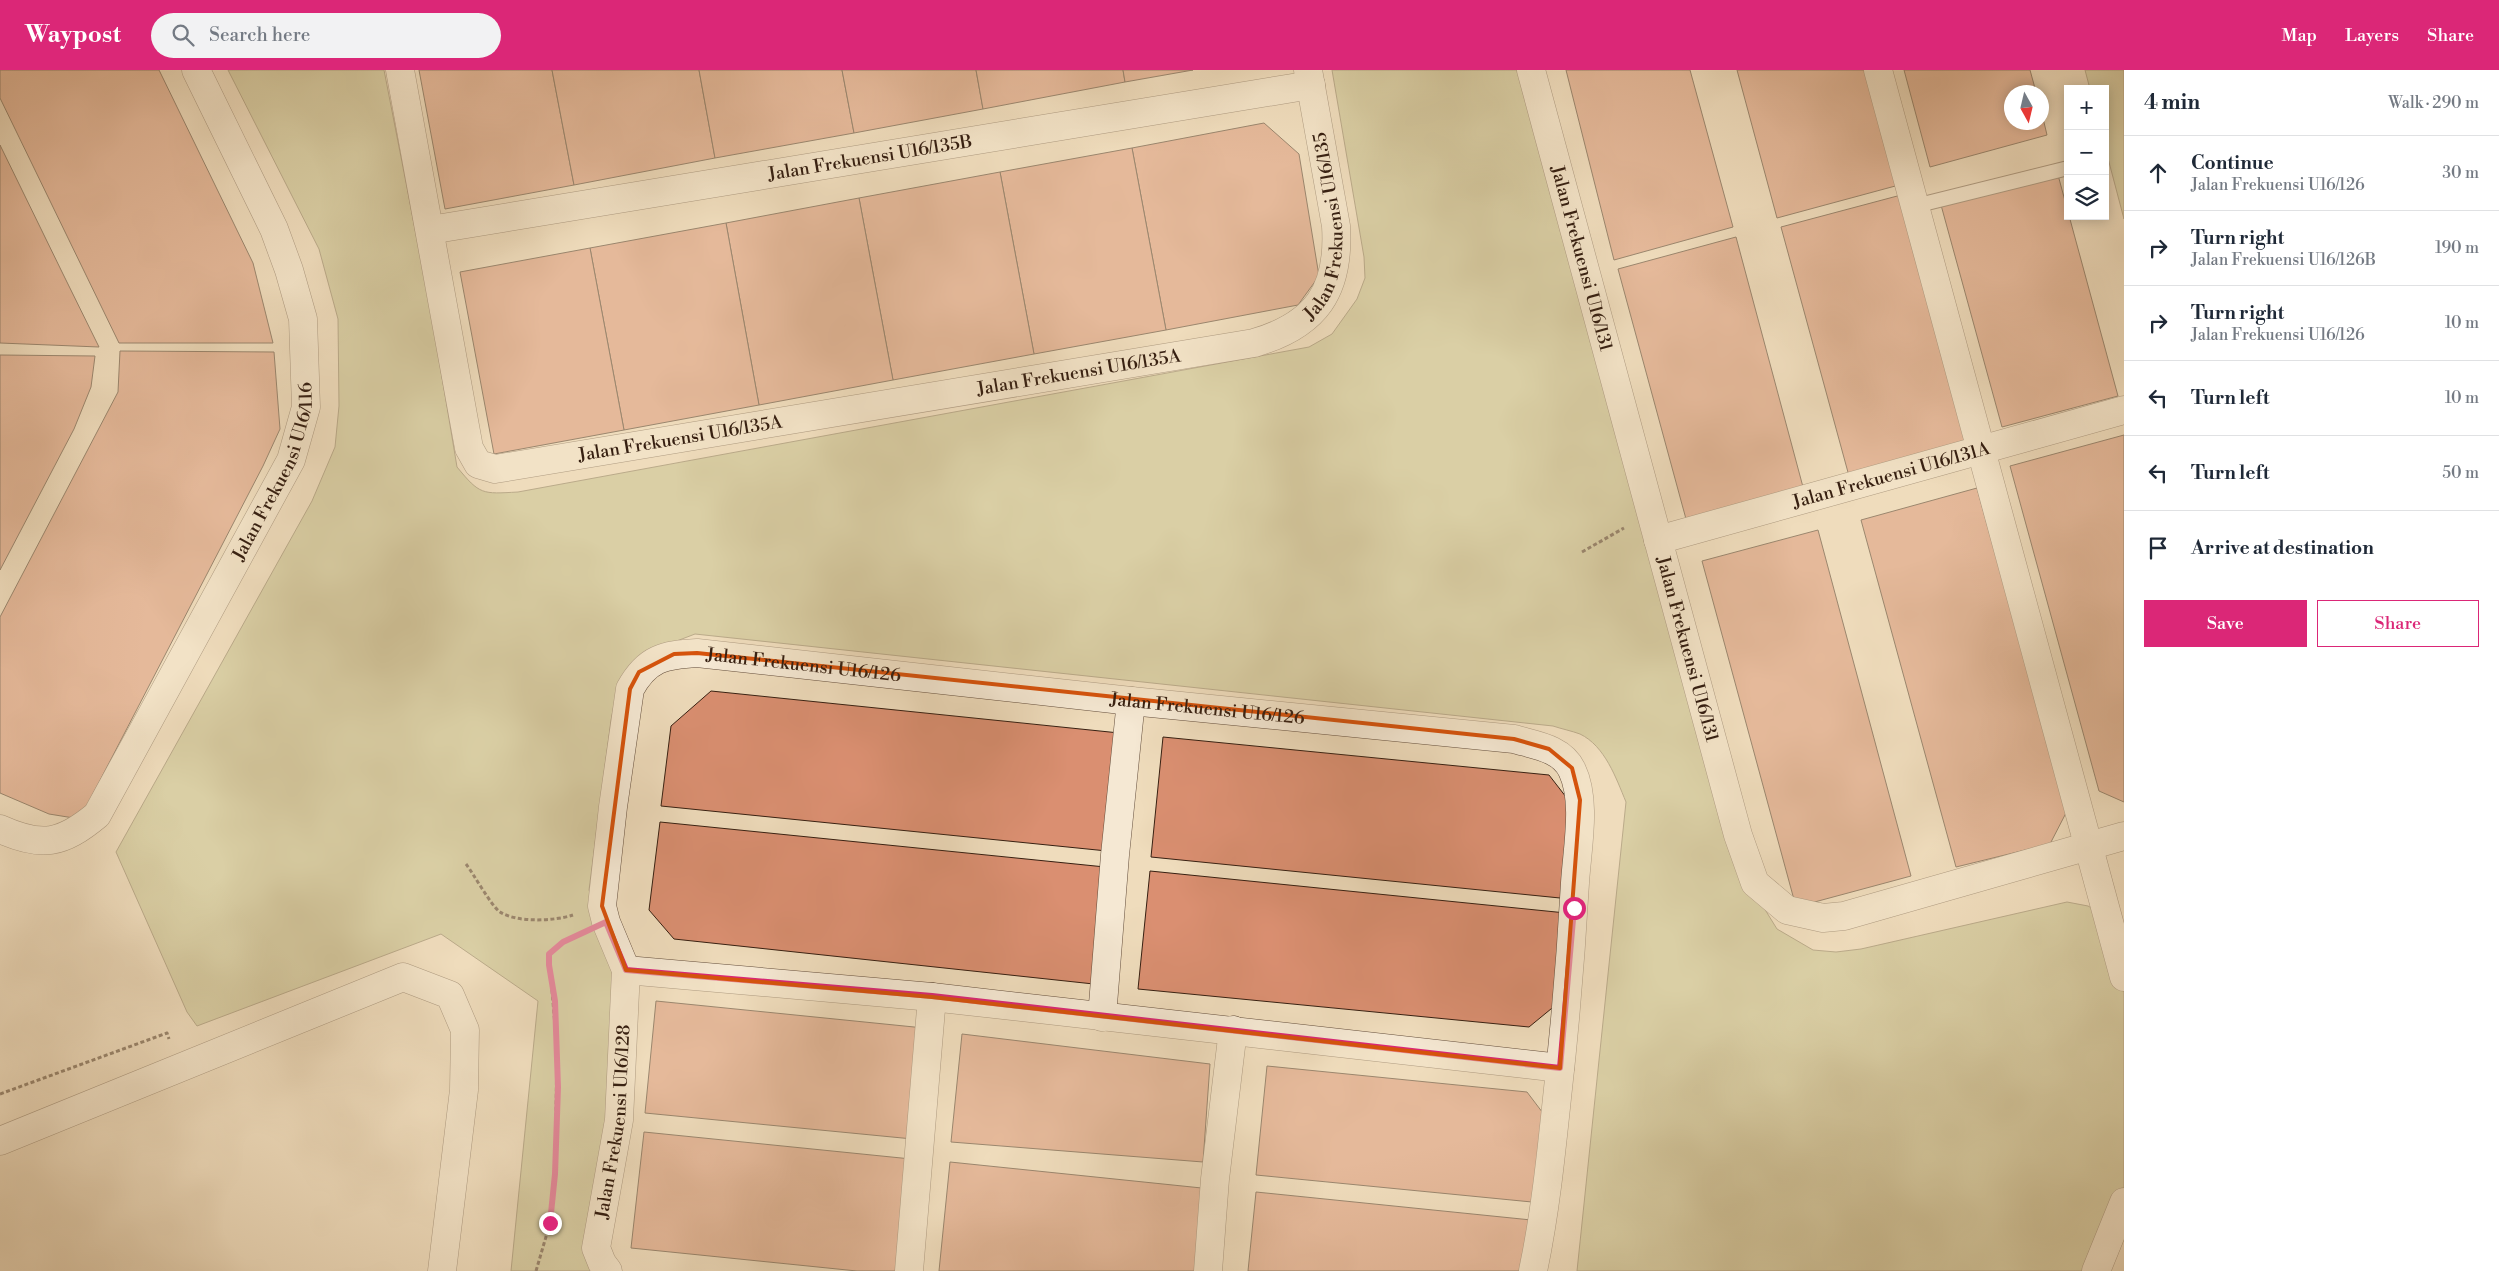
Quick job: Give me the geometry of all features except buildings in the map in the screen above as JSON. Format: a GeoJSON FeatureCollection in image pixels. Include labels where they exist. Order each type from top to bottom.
{"type":"FeatureCollection","features":[{"type":"Feature","properties":{"kind":"street","name":"Jalan Frekuensi U16/116"},"geometry":{"type":"LineString","coordinates":[[0,829],[22,839],[41,842],[59,838],[79,830],[97,815],[292,460],[306,407],[303,319],[289,270],[274,230],[196,70]]}},
{"type":"Feature","properties":{"kind":"street","name":"Jalan Frekuensi U16/135A"},"geometry":{"type":"LineString","coordinates":[[400,70],[469,448],[478,464],[486,468],[495,469],[1244,345],[1280,336]]}},
{"type":"Feature","properties":{"kind":"street","name":"Jalan Frekuensi U16/131"},"geometry":{"type":"LineString","coordinates":[[1531,70],[1650,513],[1748,866],[1755,883],[1787,910],[1823,918],[1844,916],[2124,836]]}},
{"type":"Feature","properties":{"kind":"street"},"geometry":{"type":"LineString","coordinates":[[1878,70],[2124,977]]}},
{"type":"Feature","properties":{"kind":"street","name":"Jalan Frekuensi U16/135B"},"geometry":{"type":"LineString","coordinates":[[430,230],[1310,77]]}},
{"type":"Feature","properties":{"kind":"street","name":"Jalan Frekuensi U16/135"},"geometry":{"type":"LineString","coordinates":[[1280,336],[1303,321],[1320,301],[1332,278],[1338,252],[1336,226],[1310,77]]}},
{"type":"Feature","properties":{"kind":"street","name":"Jalan Frekuensi U16/131A"},"geometry":{"type":"LineString","coordinates":[[1658,540],[2124,410]]}},
{"type":"Feature","properties":{"kind":"street","name":"Jalan Frekuensi U16/126"},"geometry":{"type":"LineString","coordinates":[[626,970],[604,914],[613,807],[630,689],[639,672],[654,661],[674,654],[697,653],[1131,701],[1514,739],[1549,749],[1562,757],[1572,768],[1580,800],[1574,908],[1560,1068],[1544,1215],[1533,1271]]}},
{"type":"Feature","properties":{"kind":"street"},"geometry":{"type":"LineString","coordinates":[[1102,1017],[1131,701]]}},
{"type":"Feature","properties":{"kind":"street"},"geometry":{"type":"LineString","coordinates":[[626,970],[932,996],[1560,1068]]}},
{"type":"Feature","properties":{"kind":"street","name":"Jalan Frekuensi U16/128"},"geometry":{"type":"LineString","coordinates":[[608,1271],[602,1263],[596,1248],[619,1120],[626,970]]}},
{"type":"Feature","properties":{"kind":"street"},"geometry":{"type":"LineString","coordinates":[[0,1141],[403,978],[450,995],[466,1030],[464,1080],[442,1271]]}},
{"type":"Feature","properties":{"kind":"street"},"geometry":{"type":"LineString","coordinates":[[908,1271],[932,996]]}},
{"type":"Feature","properties":{"kind":"street"},"geometry":{"type":"LineString","coordinates":[[1208,1271],[1215,1179],[1234,1030]]}},
{"type":"Feature","properties":{"kind":"street"},"geometry":{"type":"LineString","coordinates":[[2096,1271],[2124,1202]]}},
{"type":"Feature","properties":{"kind":"lane"},"geometry":{"type":"LineString","coordinates":[[1915,206],[2064,169]]}},
{"type":"Feature","properties":{"kind":"path"},"geometry":{"type":"LineString","coordinates":[[1582,552],[1650,513]]}},
{"type":"Feature","properties":{"kind":"path"},"geometry":{"type":"LineString","coordinates":[[466,864],[500,912],[525,919],[558,920],[604,914]]}},
{"type":"Feature","properties":{"kind":"path"},"geometry":{"type":"LineString","coordinates":[[536,1271],[550,1223],[555,1174],[557,1050],[549,954],[604,914]]}},
{"type":"Feature","properties":{"kind":"path"},"geometry":{"type":"LineString","coordinates":[[0,1094],[167,1033],[182,1068]]}},
{"type":"Feature","properties":{"kind":"highlighted area"},"geometry":{"type":"Polygon","coordinates":[[[697,653],[1514,739],[1549,749],[1572,768],[1580,800],[1560,1068],[932,997],[626,970],[602,906],[630,689],[639,672],[674,654],[697,653]]]}},
{"type":"Feature","properties":{"kind":"shaded area"},"geometry":{"type":"Polygon","coordinates":[[[228,70],[384,70],[431,311],[457,467],[477,488],[497,493],[518,492],[1309,347],[1332,334],[1357,299],[1365,278],[1364,257],[1332,70],[1534,70],[1756,895],[1777,929],[1813,950],[1836,952],[1861,949],[2067,902],[2088,906],[2109,918],[2124,961],[2124,1218],[2093,1271],[1577,1271],[1626,802],[1614,773],[1603,754],[1589,739],[1580,734],[1553,726],[695,634],[661,647],[617,691],[611,720],[589,890],[599,923],[627,969],[593,1271],[511,1271],[538,1001],[441,934],[197,1026],[187,1012],[116,852],[312,501],[335,447],[339,406],[338,319],[319,249],[228,70]]]}},
{"type":"Feature","properties":{"kind":"shaded area"},"geometry":{"type":"Polygon","coordinates":[[[2085,70],[2124,70],[2124,219],[2109,162],[2109,85],[2089,85],[2085,70]]]}},
{"type":"Feature","properties":{"kind":"route"},"geometry":{"type":"LineString","coordinates":[[550,1223],[555,1174],[558,1087],[555,1001],[549,954],[563,942],[606,922],[626,970],[932,996],[1560,1068],[1574,908]]}}]}
